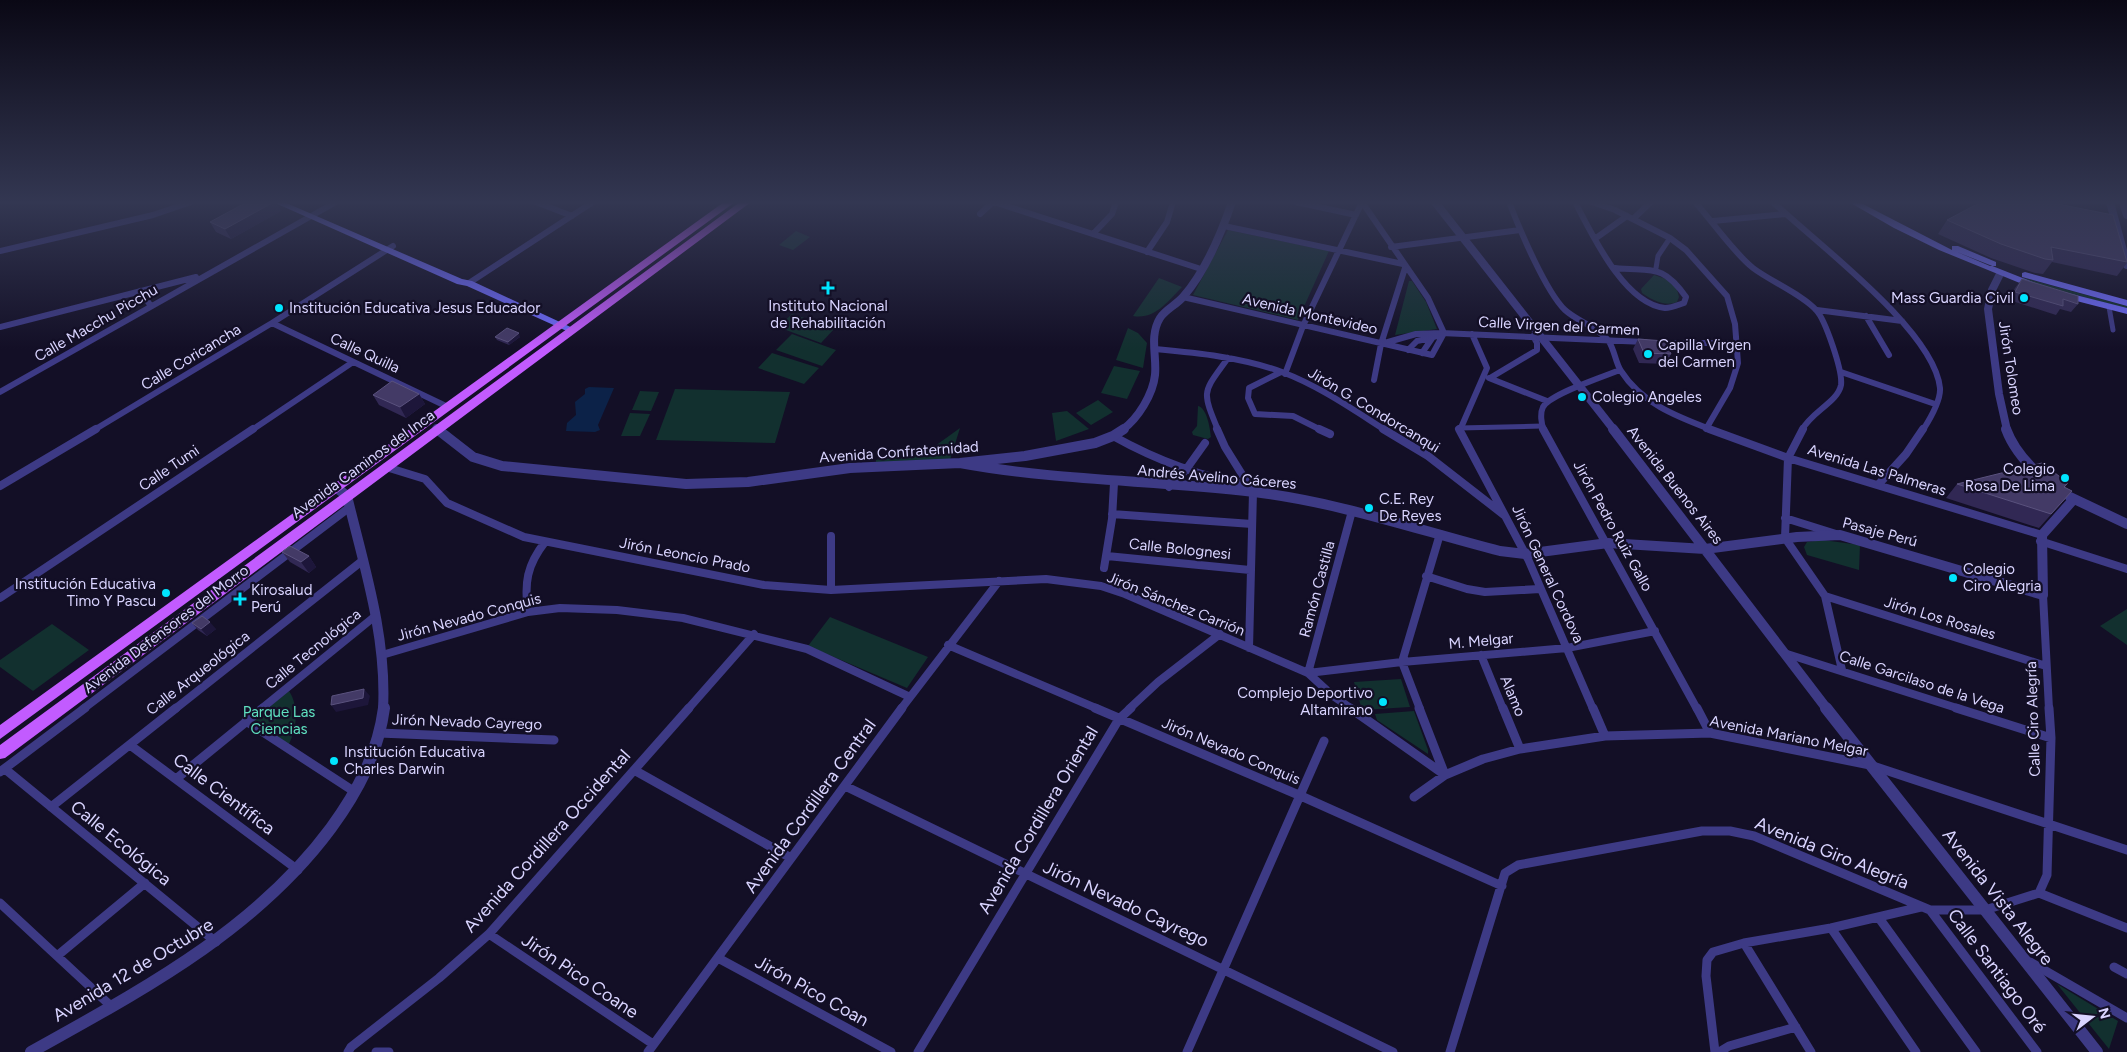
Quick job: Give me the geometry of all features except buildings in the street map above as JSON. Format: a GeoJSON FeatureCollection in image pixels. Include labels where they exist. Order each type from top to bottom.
{"type":"FeatureCollection","features":[{"type":"Feature","properties":{"kind":"main road"},"geometry":{"type":"LineString","coordinates":[[396,251],[460,282],[469,283],[572,330]]}},
{"type":"Feature","properties":{"kind":"main road","name":"Avenida Caminos del Inca"},"geometry":{"type":"LineString","coordinates":[[0,753],[344,497],[425,424],[663,251]]}},
{"type":"Feature","properties":{"kind":"main road","name":"Avenida Caminos del Inca"},"geometry":{"type":"LineString","coordinates":[[0,733],[344,497],[679,251]]}},
{"type":"Feature","properties":{"kind":"main road"},"geometry":{"type":"LineString","coordinates":[[1945,251],[2000,274],[2127,311]]}},
{"type":"Feature","properties":{"kind":"main road"},"geometry":{"type":"LineString","coordinates":[[1963,251],[2026,276],[2127,303]]}},
{"type":"Feature","properties":{"kind":"street","name":"Calle Macchu Picchu"},"geometry":{"type":"LineString","coordinates":[[0,392],[247,251]]}},
{"type":"Feature","properties":{"kind":"street","name":"Calle Coricancha"},"geometry":{"type":"LineString","coordinates":[[0,486],[272,323],[385,251]]}},
{"type":"Feature","properties":{"kind":"street"},"geometry":{"type":"LineString","coordinates":[[469,283],[518,251]]}},
{"type":"Feature","properties":{"kind":"street","name":"Avenida Confraternidad"},"geometry":{"type":"LineString","coordinates":[[425,424],[437,429],[473,457],[502,466],[577,476],[686,484],[748,482],[850,468],[960,463],[1074,448],[1114,436],[1131,422],[1145,404],[1155,376],[1153,340],[1160,318],[1184,297],[1211,251]]}},
{"type":"Feature","properties":{"kind":"street"},"geometry":{"type":"LineString","coordinates":[[1337,251],[1404,266]]}},
{"type":"Feature","properties":{"kind":"street"},"geometry":{"type":"LineString","coordinates":[[1330,434],[1293,416],[1264,416],[1255,414],[1246,392],[1249,388],[1283,373],[1337,251]]}},
{"type":"Feature","properties":{"kind":"street"},"geometry":{"type":"LineString","coordinates":[[1394,251],[1432,306],[1444,333],[1417,341],[1408,350]]}},
{"type":"Feature","properties":{"kind":"street","name":"Avenida Buenos Aires"},"geometry":{"type":"LineString","coordinates":[[1472,251],[1535,336],[1579,386],[1870,765]]}},
{"type":"Feature","properties":{"kind":"street"},"geometry":{"type":"LineString","coordinates":[[1459,428],[1542,426],[1543,406],[1547,401],[1620,370],[1614,350],[1607,339],[1564,310],[1556,300],[1531,251]]}},
{"type":"Feature","properties":{"kind":"street"},"geometry":{"type":"LineString","coordinates":[[1604,251],[1615,268],[1633,293],[1644,300],[1670,309],[1684,303],[1686,297],[1672,277],[1656,268],[1639,271],[1615,268]]}},
{"type":"Feature","properties":{"kind":"street"},"geometry":{"type":"LineString","coordinates":[[1656,268],[1658,256],[1661,251]]}},
{"type":"Feature","properties":{"kind":"street"},"geometry":{"type":"LineString","coordinates":[[1687,251],[1727,296],[1737,343],[1738,363],[1730,388],[1706,429]]}},
{"type":"Feature","properties":{"kind":"street"},"geometry":{"type":"LineString","coordinates":[[1739,251],[1752,266],[1817,310],[1825,324],[1842,372],[1841,384],[1836,396],[1808,419],[1788,458],[1785,518],[1785,538],[1825,596],[1842,670]]}},
{"type":"Feature","properties":{"kind":"street"},"geometry":{"type":"LineString","coordinates":[[1826,251],[1903,321],[1923,346],[1938,377],[1940,388],[1935,404],[1920,433],[1894,470],[1878,485]]}},
{"type":"Feature","properties":{"kind":"street"},"geometry":{"type":"LineString","coordinates":[[2123,251],[2127,265]]}},
{"type":"Feature","properties":{"kind":"street"},"geometry":{"type":"LineString","coordinates":[[1147,252],[1201,269]]}},
{"type":"Feature","properties":{"kind":"street"},"geometry":{"type":"LineString","coordinates":[[1374,380],[1381,344],[1404,266]]}},
{"type":"Feature","properties":{"kind":"street"},"geometry":{"type":"LineString","coordinates":[[0,327],[205,274]]}},
{"type":"Feature","properties":{"kind":"street","name":"Jirón Tolomeo"},"geometry":{"type":"LineString","coordinates":[[2000,274],[1992,290],[1988,309],[1998,394],[2007,431],[2014,446],[2025,462],[2047,482]]}},
{"type":"Feature","properties":{"kind":"street"},"geometry":{"type":"LineString","coordinates":[[140,292],[151,306]]}},
{"type":"Feature","properties":{"kind":"street","name":"Avenida Montevideo"},"geometry":{"type":"LineString","coordinates":[[1184,297],[1432,355],[1444,333]]}},
{"type":"Feature","properties":{"kind":"street"},"geometry":{"type":"LineString","coordinates":[[2109,307],[2113,330]]}},
{"type":"Feature","properties":{"kind":"street"},"geometry":{"type":"LineString","coordinates":[[1817,310],[1903,321]]}},
{"type":"Feature","properties":{"kind":"street"},"geometry":{"type":"LineString","coordinates":[[1866,316],[1889,355]]}},
{"type":"Feature","properties":{"kind":"street","name":"Calle Quilla"},"geometry":{"type":"LineString","coordinates":[[272,323],[448,407]]}},
{"type":"Feature","properties":{"kind":"street","name":"Calle Virgen del Carmen"},"geometry":{"type":"LineString","coordinates":[[1381,344],[1416,334],[1444,333],[1607,339],[1668,344],[1737,343]]}},
{"type":"Feature","properties":{"kind":"street"},"geometry":{"type":"LineString","coordinates":[[1472,334],[1486,368],[1487,377]]}},
{"type":"Feature","properties":{"kind":"street"},"geometry":{"type":"LineString","coordinates":[[1459,428],[1487,377],[1537,350],[1538,343],[1535,336]]}},
{"type":"Feature","properties":{"kind":"street"},"geometry":{"type":"LineString","coordinates":[[1422,353],[1433,337]]}},
{"type":"Feature","properties":{"kind":"street","name":"Jirón G. Condorcanqui"},"geometry":{"type":"LineString","coordinates":[[1154,348],[1193,351],[1228,358],[1283,373],[1320,390],[1428,456],[1506,517]]}},
{"type":"Feature","properties":{"kind":"street"},"geometry":{"type":"LineString","coordinates":[[1228,358],[1206,388],[1207,404],[1225,447],[1251,489],[1249,648]]}},
{"type":"Feature","properties":{"kind":"street","name":"Calle Tumi"},"geometry":{"type":"LineString","coordinates":[[0,598],[354,362]]}},
{"type":"Feature","properties":{"kind":"street","name":"Avenida Las Palmeras"},"geometry":{"type":"LineString","coordinates":[[1620,370],[1648,400],[1672,416],[1788,458],[2041,538],[2127,569]]}},
{"type":"Feature","properties":{"kind":"street"},"geometry":{"type":"LineString","coordinates":[[1842,372],[1935,404]]}},
{"type":"Feature","properties":{"kind":"street"},"geometry":{"type":"LineString","coordinates":[[1487,377],[1547,401]]}},
{"type":"Feature","properties":{"kind":"street","name":"Jirón Pedro Ruiz Gallo"},"geometry":{"type":"LineString","coordinates":[[1542,426],[1608,542],[1710,733]]}},
{"type":"Feature","properties":{"kind":"street","name":"Jirón General Cordova"},"geometry":{"type":"LineString","coordinates":[[1459,428],[1525,554],[1605,736]]}},
{"type":"Feature","properties":{"kind":"street"},"geometry":{"type":"LineString","coordinates":[[1114,436],[1144,454],[1185,471],[1251,489]]}},
{"type":"Feature","properties":{"kind":"street"},"geometry":{"type":"LineString","coordinates":[[1169,487],[1185,471],[1205,443]]}},
{"type":"Feature","properties":{"kind":"street","name":"Andrés Avelino Cáceres"},"geometry":{"type":"LineString","coordinates":[[960,463],[1114,483],[1169,487],[1251,489],[1352,511],[1500,551],[1525,554],[1608,542],[1705,548]]}},
{"type":"Feature","properties":{"kind":"street","name":"Jirón Leoncio Prado"},"geometry":{"type":"LineString","coordinates":[[386,467],[425,479],[433,485],[441,498],[447,503],[524,537],[764,585],[830,590],[999,581]]}},
{"type":"Feature","properties":{"kind":"street"},"geometry":{"type":"LineString","coordinates":[[1104,568],[1112,514],[1114,483]]}},
{"type":"Feature","properties":{"kind":"street"},"geometry":{"type":"LineString","coordinates":[[2060,491],[2074,500],[2127,524]]}},
{"type":"Feature","properties":{"kind":"street","name":"Avenida 12 de Octubre"},"geometry":{"type":"LineString","coordinates":[[31,1052],[178,968],[216,942],[265,903],[298,870],[323,840],[355,792],[371,758],[379,734],[384,694],[382,655],[362,561],[344,497]]}},
{"type":"Feature","properties":{"kind":"street","name":"Avenida Defensores del Morro"},"geometry":{"type":"LineString","coordinates":[[2,770],[344,497]]}},
{"type":"Feature","properties":{"kind":"street"},"geometry":{"type":"LineString","coordinates":[[2041,538],[2074,500]]}},
{"type":"Feature","properties":{"kind":"street","name":"Ramón Castilla"},"geometry":{"type":"LineString","coordinates":[[1308,673],[1352,511]]}},
{"type":"Feature","properties":{"kind":"street"},"geometry":{"type":"LineString","coordinates":[[1112,514],[1252,524]]}},
{"type":"Feature","properties":{"kind":"street"},"geometry":{"type":"LineString","coordinates":[[1785,518],[1840,535]]}},
{"type":"Feature","properties":{"kind":"street"},"geometry":{"type":"LineString","coordinates":[[1440,534],[1402,662],[1445,775]]}},
{"type":"Feature","properties":{"kind":"street","name":"Pasaje Perú"},"geometry":{"type":"LineString","coordinates":[[1705,548],[1826,534],[1840,535],[2043,595]]}},
{"type":"Feature","properties":{"kind":"street"},"geometry":{"type":"LineString","coordinates":[[830,536],[830,590]]}},
{"type":"Feature","properties":{"kind":"street","name":"Calle Ciro Alegría"},"geometry":{"type":"LineString","coordinates":[[2039,893],[2047,875],[2051,738],[2041,538]]}},
{"type":"Feature","properties":{"kind":"street"},"geometry":{"type":"LineString","coordinates":[[528,612],[524,586],[526,570],[545,542]]}},
{"type":"Feature","properties":{"kind":"street","name":"Calle Bolognesi"},"geometry":{"type":"LineString","coordinates":[[1107,556],[1250,570]]}},
{"type":"Feature","properties":{"kind":"street","name":"Calle Arqueológica"},"geometry":{"type":"LineString","coordinates":[[51,807],[362,561]]}},
{"type":"Feature","properties":{"kind":"street"},"geometry":{"type":"LineString","coordinates":[[1426,576],[1467,589],[1485,592],[1540,589]]}},
{"type":"Feature","properties":{"kind":"street","name":"Jirón Sánchez Carrión"},"geometry":{"type":"LineString","coordinates":[[999,581],[1046,579],[1101,586],[1125,594],[1308,673]]}},
{"type":"Feature","properties":{"kind":"street","name":"Avenida Cordillera Central"},"geometry":{"type":"LineString","coordinates":[[650,1048],[948,645],[999,581]]}},
{"type":"Feature","properties":{"kind":"street"},"geometry":{"type":"LineString","coordinates":[[0,587],[8,593]]}},
{"type":"Feature","properties":{"kind":"street","name":"Jirón Los Rosales"},"geometry":{"type":"LineString","coordinates":[[1825,596],[2046,666]]}},
{"type":"Feature","properties":{"kind":"street","name":"Jirón Nevado Conquis"},"geometry":{"type":"LineString","coordinates":[[382,655],[528,612],[560,608],[617,610],[683,618],[754,634],[807,649],[910,697]]}},
{"type":"Feature","properties":{"kind":"street","name":"Calle Tecnológica"},"geometry":{"type":"LineString","coordinates":[[176,779],[374,617]]}},
{"type":"Feature","properties":{"kind":"street","name":"M. Melgar"},"geometry":{"type":"LineString","coordinates":[[1308,673],[1402,662],[1567,648],[1655,631]]}},
{"type":"Feature","properties":{"kind":"street","name":"Avenida Cordillera Occidental"},"geometry":{"type":"LineString","coordinates":[[348,1052],[351,1047],[404,1004],[457,964],[490,934],[754,634]]}},
{"type":"Feature","properties":{"kind":"street","name":"Avenida Cordillera Oriental"},"geometry":{"type":"LineString","coordinates":[[918,1052],[1119,719],[1158,682],[1220,634]]}},
{"type":"Feature","properties":{"kind":"street","name":"Jirón Nevado Conquis"},"geometry":{"type":"LineString","coordinates":[[948,645],[1302,796],[1502,886]]}},
{"type":"Feature","properties":{"kind":"street","name":"Calle Garcilaso de la Vega"},"geometry":{"type":"LineString","coordinates":[[1784,653],[2051,738]]}},
{"type":"Feature","properties":{"kind":"street","name":"Alamo"},"geometry":{"type":"LineString","coordinates":[[1481,655],[1520,749]]}},
{"type":"Feature","properties":{"kind":"street"},"geometry":{"type":"LineString","coordinates":[[1308,673],[1333,696],[1445,775]]}},
{"type":"Feature","properties":{"kind":"street"},"geometry":{"type":"LineString","coordinates":[[246,721],[355,792]]}},
{"type":"Feature","properties":{"kind":"street","name":"Avenida Mariano Melgar"},"geometry":{"type":"LineString","coordinates":[[1414,796],[1445,775],[1483,759],[1520,749],[1605,736],[1710,733],[1870,765],[2048,822],[2127,850]]}},
{"type":"Feature","properties":{"kind":"street","name":"Jirón Nevado Cayrego"},"geometry":{"type":"LineString","coordinates":[[379,734],[554,740]]}},
{"type":"Feature","properties":{"kind":"street"},"geometry":{"type":"LineString","coordinates":[[1187,1052],[1302,796],[1324,741]]}},
{"type":"Feature","properties":{"kind":"street","name":"Calle Científica"},"geometry":{"type":"LineString","coordinates":[[130,745],[298,870]]}},
{"type":"Feature","properties":{"kind":"street","name":"Avenida Vista Alegre"},"geometry":{"type":"LineString","coordinates":[[1870,765],[2097,1052]]}},
{"type":"Feature","properties":{"kind":"street","name":"Calle Ecológica"},"geometry":{"type":"LineString","coordinates":[[2,770],[51,807],[216,942]]}},
{"type":"Feature","properties":{"kind":"street"},"geometry":{"type":"LineString","coordinates":[[634,770],[791,858]]}},
{"type":"Feature","properties":{"kind":"street","name":"Jirón Nevado Cayrego"},"geometry":{"type":"LineString","coordinates":[[845,786],[1024,874],[1224,967],[1393,1052]]}},
{"type":"Feature","properties":{"kind":"street","name":"Avenida Giro Alegría"},"geometry":{"type":"LineString","coordinates":[[1450,1052],[1505,873],[1518,865],[1692,833],[1730,830],[1754,836],[1926,908],[1985,910]]}},
{"type":"Feature","properties":{"kind":"street"},"geometry":{"type":"LineString","coordinates":[[57,956],[144,883]]}},
{"type":"Feature","properties":{"kind":"street"},"geometry":{"type":"LineString","coordinates":[[1985,910],[2039,893],[2127,928]]}},
{"type":"Feature","properties":{"kind":"street"},"geometry":{"type":"LineString","coordinates":[[2,908],[112,1007]]}},
{"type":"Feature","properties":{"kind":"street"},"geometry":{"type":"LineString","coordinates":[[1796,1027],[1729,1046],[1717,1052],[1706,976],[1707,960],[1713,952],[1744,943],[1831,928],[1926,908]]}},
{"type":"Feature","properties":{"kind":"street","name":"Calle Santiago Oré"},"geometry":{"type":"LineString","coordinates":[[1926,908],[2037,1052]]}},
{"type":"Feature","properties":{"kind":"street"},"geometry":{"type":"LineString","coordinates":[[1880,918],[1976,1052]]}},
{"type":"Feature","properties":{"kind":"street"},"geometry":{"type":"LineString","coordinates":[[1831,928],[1916,1052]]}},
{"type":"Feature","properties":{"kind":"street","name":"Jirón Pico Coane"},"geometry":{"type":"LineString","coordinates":[[490,934],[650,1048]]}},
{"type":"Feature","properties":{"kind":"street"},"geometry":{"type":"LineString","coordinates":[[1744,943],[1811,1052]]}},
{"type":"Feature","properties":{"kind":"street","name":"Jirón Pico Coan"},"geometry":{"type":"LineString","coordinates":[[718,958],[891,1052]]}},
{"type":"Feature","properties":{"kind":"street"},"geometry":{"type":"LineString","coordinates":[[2023,958],[2127,1018]]}},
{"type":"Feature","properties":{"kind":"street"},"geometry":{"type":"LineString","coordinates":[[2114,967],[2127,974]]}},
{"type":"Feature","properties":{"kind":"street"},"geometry":{"type":"LineString","coordinates":[[377,1052],[388,1052]]}},
{"type":"Feature","properties":{"kind":"green space"},"geometry":{"type":"Polygon","coordinates":[[[1217,251],[1329,251],[1298,320],[1193,295],[1217,251]]]}},
{"type":"Feature","properties":{"kind":"green space"},"geometry":{"type":"Polygon","coordinates":[[[1654,275],[1675,282],[1679,297],[1677,302],[1663,303],[1642,293],[1641,289],[1654,275]]]}},
{"type":"Feature","properties":{"kind":"green space"},"geometry":{"type":"Polygon","coordinates":[[[1159,278],[1182,287],[1154,312],[1148,315],[1133,316],[1159,278]]]}},
{"type":"Feature","properties":{"kind":"green space"},"geometry":{"type":"Polygon","coordinates":[[[2024,278],[2127,306],[2127,309],[2023,280],[2024,278]]]}},
{"type":"Feature","properties":{"kind":"green space"},"geometry":{"type":"Polygon","coordinates":[[[1409,281],[1412,281],[1426,302],[1437,329],[1395,335],[1409,281]]]}},
{"type":"Feature","properties":{"kind":"green space"},"geometry":{"type":"Polygon","coordinates":[[[792,314],[835,328],[821,343],[778,327],[792,314]]]}},
{"type":"Feature","properties":{"kind":"green space"},"geometry":{"type":"Polygon","coordinates":[[[1128,328],[1138,333],[1147,343],[1143,368],[1116,360],[1128,328]]]}},
{"type":"Feature","properties":{"kind":"green space"},"geometry":{"type":"Polygon","coordinates":[[[792,334],[836,350],[822,366],[776,350],[792,334]]]}},
{"type":"Feature","properties":{"kind":"green space"},"geometry":{"type":"Polygon","coordinates":[[[772,353],[819,368],[804,384],[758,368],[772,353]]]}},
{"type":"Feature","properties":{"kind":"green space"},"geometry":{"type":"Polygon","coordinates":[[[1114,366],[1140,371],[1127,399],[1101,393],[1114,366]]]}},
{"type":"Feature","properties":{"kind":"green space"},"geometry":{"type":"Polygon","coordinates":[[[675,389],[790,392],[775,443],[656,440],[675,389]]]}},
{"type":"Feature","properties":{"kind":"green space"},"geometry":{"type":"Polygon","coordinates":[[[640,391],[659,392],[651,411],[632,410],[640,391]]]}},
{"type":"Feature","properties":{"kind":"green space"},"geometry":{"type":"Polygon","coordinates":[[[1098,400],[1113,412],[1091,425],[1076,413],[1098,400]]]}},
{"type":"Feature","properties":{"kind":"green space"},"geometry":{"type":"Polygon","coordinates":[[[1198,406],[1204,410],[1208,419],[1211,437],[1208,439],[1193,435],[1192,432],[1197,426],[1198,406]]]}},
{"type":"Feature","properties":{"kind":"green space"},"geometry":{"type":"Polygon","coordinates":[[[1067,411],[1089,429],[1056,441],[1052,413],[1067,411]]]}},
{"type":"Feature","properties":{"kind":"green space"},"geometry":{"type":"Polygon","coordinates":[[[630,413],[650,414],[640,436],[621,436],[630,413]]]}},
{"type":"Feature","properties":{"kind":"green space"},"geometry":{"type":"Polygon","coordinates":[[[960,428],[950,460],[876,465],[876,460],[935,446],[960,428]]]}},
{"type":"Feature","properties":{"kind":"green space"},"geometry":{"type":"Polygon","coordinates":[[[1823,540],[1860,545],[1859,570],[1807,555],[1804,547],[1807,542],[1823,540]]]}},
{"type":"Feature","properties":{"kind":"green space"},"geometry":{"type":"Polygon","coordinates":[[[2127,609],[2127,645],[2100,626],[2127,609]]]}},
{"type":"Feature","properties":{"kind":"green space"},"geometry":{"type":"Polygon","coordinates":[[[830,617],[928,657],[907,688],[808,646],[830,617]]]}},
{"type":"Feature","properties":{"kind":"green space"},"geometry":{"type":"Polygon","coordinates":[[[52,624],[89,650],[33,691],[0,667],[0,660],[52,624]]]}},
{"type":"Feature","properties":{"kind":"green space"},"geometry":{"type":"Polygon","coordinates":[[[1401,679],[1410,707],[1362,710],[1354,682],[1401,679]]]}},
{"type":"Feature","properties":{"kind":"green space","name":"Parque Las Ciencias"},"geometry":{"type":"Polygon","coordinates":[[[289,691],[296,710],[296,717],[294,731],[289,744],[255,724],[254,719],[289,691]]]}},
{"type":"Feature","properties":{"kind":"green space"},"geometry":{"type":"Polygon","coordinates":[[[1414,711],[1428,754],[1377,720],[1375,714],[1414,711]]]}},
{"type":"Feature","properties":{"kind":"green space"},"geometry":{"type":"Polygon","coordinates":[[[2057,984],[2118,1021],[2109,1049],[2057,984]]]}},
{"type":"Feature","properties":{"kind":"water"},"geometry":{"type":"Polygon","coordinates":[[[589,387],[614,388],[598,425],[600,430],[595,432],[566,431],[567,423],[576,415],[575,402],[585,394],[585,389],[589,387]]]}},
{"type":"Feature","properties":{"kind":"place","name":"Instituto Nacional de Rehabilitación"},"geometry":{"type":"Point","coordinates":[828,288]}},
{"type":"Feature","properties":{"kind":"place","name":"Mass Guardia Civil"},"geometry":{"type":"Point","coordinates":[2024,298]}},
{"type":"Feature","properties":{"kind":"place","name":"Institución Educativa Jesus Educador"},"geometry":{"type":"Point","coordinates":[279,308]}},
{"type":"Feature","properties":{"kind":"place","name":"Capilla Virgen del Carmen"},"geometry":{"type":"Point","coordinates":[1648,354]}},
{"type":"Feature","properties":{"kind":"place","name":"Colegio Angeles"},"geometry":{"type":"Point","coordinates":[1582,397]}},
{"type":"Feature","properties":{"kind":"place","name":"Colegio Rosa De Lima"},"geometry":{"type":"Point","coordinates":[2065,478]}},
{"type":"Feature","properties":{"kind":"place","name":"C.E. Rey De Reyes"},"geometry":{"type":"Point","coordinates":[1369,508]}},
{"type":"Feature","properties":{"kind":"place","name":"Colegio Ciro Alegria"},"geometry":{"type":"Point","coordinates":[1953,578]}},
{"type":"Feature","properties":{"kind":"place","name":"Institución Educativa Timo Y Pascu"},"geometry":{"type":"Point","coordinates":[166,593]}},
{"type":"Feature","properties":{"kind":"place","name":"Kirosalud Perú"},"geometry":{"type":"Point","coordinates":[240,599]}},
{"type":"Feature","properties":{"kind":"place","name":"Complejo Deportivo Altamirano"},"geometry":{"type":"Point","coordinates":[1383,702]}},
{"type":"Feature","properties":{"kind":"place","name":"Institución Educativa Charles Darwin"},"geometry":{"type":"Point","coordinates":[334,761]}}]}
